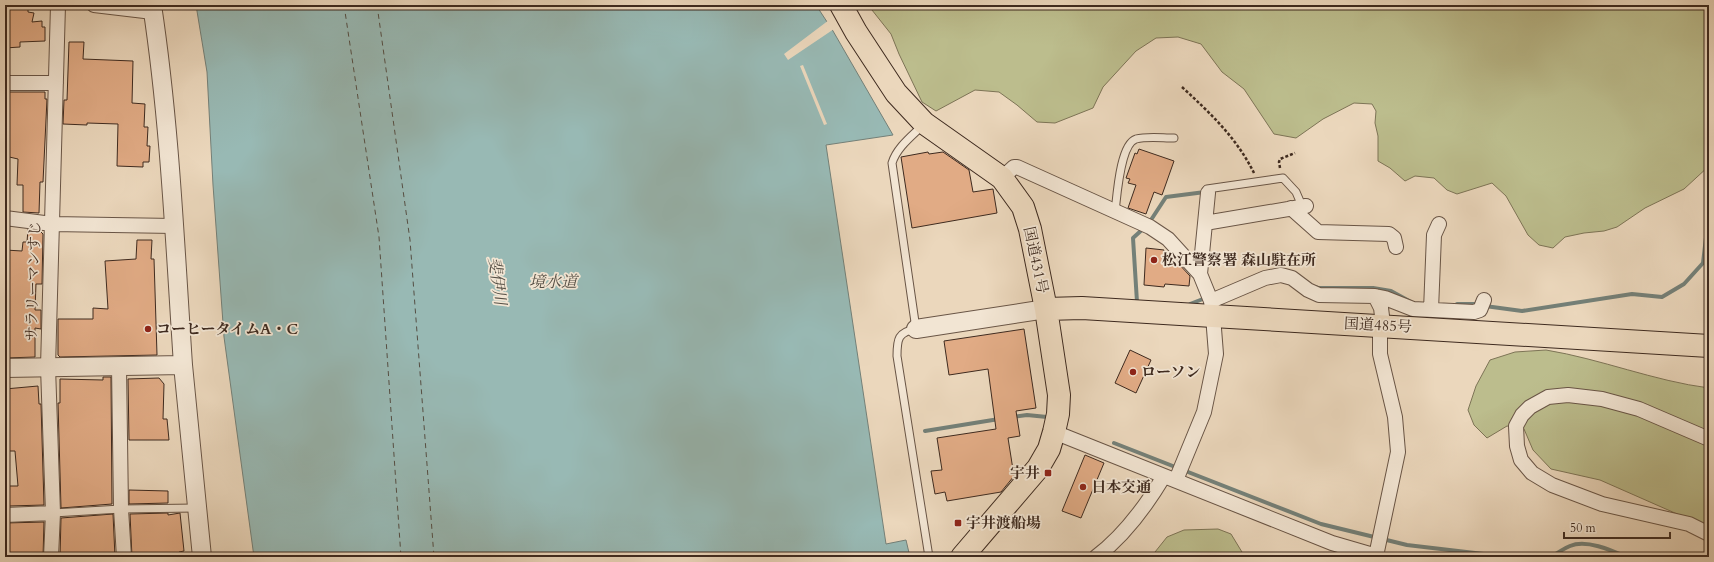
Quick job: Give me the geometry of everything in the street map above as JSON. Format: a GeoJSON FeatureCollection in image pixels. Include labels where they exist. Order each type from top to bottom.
{"type":"FeatureCollection","features":[{"type":"Feature","properties":{"kind":"highway","name":"国道431号"},"geometry":{"type":"LineString","coordinates":[[840,5],[896,93],[924,123],[1002,178],[1023,207],[1030,229],[1046,309],[1059,395],[1058,414],[1049,449],[1038,468],[962,557]]}},
{"type":"Feature","properties":{"kind":"highway","name":"国道485号"},"geometry":{"type":"LineString","coordinates":[[1046,309],[1211,303],[1709,346]]}},
{"type":"Feature","properties":{"kind":"street","name":"サラリーマンすじ"},"geometry":{"type":"LineString","coordinates":[[51,557],[53,513],[48,367],[58,5]]}},
{"type":"Feature","properties":{"kind":"street"},"geometry":{"type":"LineString","coordinates":[[94,5],[153,8],[165,118],[183,365],[202,557]]}},
{"type":"Feature","properties":{"kind":"street"},"geometry":{"type":"LineString","coordinates":[[5,83],[56,83]]}},
{"type":"Feature","properties":{"kind":"street"},"geometry":{"type":"LineString","coordinates":[[1002,178],[1014,167],[1017,167],[1150,227],[1168,239],[1200,274],[1211,303],[1216,354],[1204,412],[1176,474],[1151,497],[1126,529],[1096,557]]}},
{"type":"Feature","properties":{"kind":"street"},"geometry":{"type":"LineString","coordinates":[[1200,274],[1208,191]]}},
{"type":"Feature","properties":{"kind":"street"},"geometry":{"type":"LineString","coordinates":[[1205,223],[1300,207],[1318,232],[1389,234],[1394,238],[1396,247]]}},
{"type":"Feature","properties":{"kind":"street"},"geometry":{"type":"LineString","coordinates":[[5,218],[52,224],[174,226]]}},
{"type":"Feature","properties":{"kind":"street"},"geometry":{"type":"LineString","coordinates":[[1431,310],[1434,235],[1439,224]]}},
{"type":"Feature","properties":{"kind":"street"},"geometry":{"type":"LineString","coordinates":[[1211,303],[1265,278],[1281,275],[1292,278],[1308,290],[1319,295],[1375,296],[1413,308],[1474,312],[1480,310],[1484,300]]}},
{"type":"Feature","properties":{"kind":"street"},"geometry":{"type":"LineString","coordinates":[[1375,296],[1381,308],[1382,316]]}},
{"type":"Feature","properties":{"kind":"street"},"geometry":{"type":"LineString","coordinates":[[916,329],[1046,309]]}},
{"type":"Feature","properties":{"kind":"street"},"geometry":{"type":"LineString","coordinates":[[1054,432],[1176,474],[1332,542],[1379,548],[1398,460],[1396,417],[1380,354],[1380,335]]}},
{"type":"Feature","properties":{"kind":"street"},"geometry":{"type":"LineString","coordinates":[[5,368],[183,365]]}},
{"type":"Feature","properties":{"kind":"street"},"geometry":{"type":"LineString","coordinates":[[119,366],[121,509],[124,557]]}},
{"type":"Feature","properties":{"kind":"street"},"geometry":{"type":"LineString","coordinates":[[1709,439],[1639,409],[1602,399],[1568,394],[1548,397],[1530,407],[1522,415],[1516,426],[1517,446],[1521,460],[1532,473],[1552,485],[1602,504],[1689,524],[1709,534]]}},
{"type":"Feature","properties":{"kind":"street"},"geometry":{"type":"LineString","coordinates":[[5,515],[53,513]]}},
{"type":"Feature","properties":{"kind":"lane"},"geometry":{"type":"LineString","coordinates":[[924,123],[894,156],[892,163],[916,329],[906,330],[900,335],[897,356],[929,557]]}},
{"type":"Feature","properties":{"kind":"lane"},"geometry":{"type":"LineString","coordinates":[[1115,212],[1123,160],[1130,143],[1136,139],[1174,138]]}},
{"type":"Feature","properties":{"kind":"lane"},"geometry":{"type":"LineString","coordinates":[[1208,191],[1283,178],[1296,192],[1300,207]]}},
{"type":"Feature","properties":{"kind":"lane"},"geometry":{"type":"LineString","coordinates":[[53,513],[121,509],[196,508]]}},
{"type":"Feature","properties":{"kind":"path"},"geometry":{"type":"LineString","coordinates":[[1182,87],[1228,132],[1245,155],[1254,175],[1254,182]]}},
{"type":"Feature","properties":{"kind":"path"},"geometry":{"type":"LineString","coordinates":[[1283,178],[1279,161],[1295,152]]}},
{"type":"Feature","properties":{"kind":"green space"},"geometry":{"type":"Polygon","coordinates":[[[868,5],[1709,5],[1709,166],[1684,189],[1645,208],[1617,227],[1604,231],[1565,237],[1553,248],[1539,245],[1528,235],[1506,196],[1492,183],[1457,194],[1447,190],[1434,178],[1415,176],[1405,181],[1390,168],[1378,161],[1378,136],[1375,123],[1376,111],[1372,104],[1354,103],[1323,119],[1296,138],[1274,134],[1244,89],[1222,72],[1201,44],[1178,37],[1156,38],[1136,51],[1103,87],[1093,108],[1055,123],[1037,122],[999,92],[975,90],[936,111],[922,102],[891,34],[868,5]]]}},
{"type":"Feature","properties":{"kind":"green space"},"geometry":{"type":"Polygon","coordinates":[[[1546,350],[1688,385],[1709,388],[1709,528],[1600,480],[1551,469],[1533,450],[1524,429],[1507,426],[1487,438],[1474,425],[1468,410],[1476,386],[1490,360],[1515,352],[1546,350]]]}},
{"type":"Feature","properties":{"kind":"green space"},"geometry":{"type":"Polygon","coordinates":[[[1218,529],[1231,534],[1245,557],[1151,557],[1167,537],[1184,530],[1218,529]]]}},
{"type":"Feature","properties":{"kind":"water","name":"境水道"},"geometry":{"type":"Polygon","coordinates":[[[196,5],[816,5],[833,31],[893,135],[826,145],[886,544],[906,540],[910,557],[254,557],[224,337],[213,185],[207,72],[196,5]]]}},
{"type":"Feature","properties":{"kind":"pier"},"geometry":{"type":"Polygon","coordinates":[[[829,20],[834,29],[788,60],[784,54],[829,20]]]}},
{"type":"Feature","properties":{"kind":"pier"},"geometry":{"type":"Polygon","coordinates":[[[803,65],[827,124],[824,125],[800,66],[803,65]]]}},
{"type":"Feature","properties":{"kind":"building"},"geometry":{"type":"Polygon","coordinates":[[[5,6],[28,9],[28,12],[34,13],[32,22],[42,21],[42,27],[45,27],[45,41],[20,42],[20,47],[5,48],[5,6]]]}},
{"type":"Feature","properties":{"kind":"building"},"geometry":{"type":"Polygon","coordinates":[[[69,42],[84,42],[83,59],[133,61],[132,103],[145,104],[144,127],[148,127],[147,146],[150,146],[149,162],[143,162],[143,167],[117,166],[118,124],[63,124],[64,100],[67,100],[69,42]]]}},
{"type":"Feature","properties":{"kind":"building"},"geometry":{"type":"Polygon","coordinates":[[[5,92],[45,92],[45,99],[47,99],[43,182],[40,182],[39,213],[23,212],[23,185],[17,185],[18,159],[5,156],[5,142],[9,143],[9,120],[5,120],[5,92]]]}},
{"type":"Feature","properties":{"kind":"building"},"geometry":{"type":"Polygon","coordinates":[[[1139,149],[1174,161],[1162,195],[1154,192],[1146,214],[1128,208],[1136,185],[1128,183],[1130,179],[1126,178],[1135,153],[1137,154],[1139,149]]]}},
{"type":"Feature","properties":{"kind":"building"},"geometry":{"type":"Polygon","coordinates":[[[928,152],[929,154],[943,152],[969,170],[973,192],[993,189],[997,213],[912,228],[901,157],[928,152]]]}},
{"type":"Feature","properties":{"kind":"building"},"geometry":{"type":"Polygon","coordinates":[[[28,229],[40,231],[43,234],[42,284],[36,284],[35,310],[41,310],[41,329],[35,328],[35,357],[5,358],[5,250],[22,251],[23,242],[27,242],[28,229]]]}},
{"type":"Feature","properties":{"kind":"building"},"geometry":{"type":"Polygon","coordinates":[[[137,240],[152,240],[151,259],[154,259],[157,355],[60,357],[58,355],[58,319],[93,319],[93,308],[108,309],[105,261],[136,259],[137,240]]]}},
{"type":"Feature","properties":{"kind":"building"},"geometry":{"type":"Polygon","coordinates":[[[1146,248],[1164,250],[1163,261],[1177,262],[1190,276],[1189,286],[1165,284],[1164,287],[1144,285],[1146,248]]]}},
{"type":"Feature","properties":{"kind":"building"},"geometry":{"type":"Polygon","coordinates":[[[1024,329],[1036,408],[1016,411],[1020,436],[1008,438],[1014,476],[1001,492],[947,501],[945,492],[935,494],[931,471],[942,470],[937,438],[996,429],[988,369],[949,375],[944,341],[1024,329]]]}},
{"type":"Feature","properties":{"kind":"building","name":"ローソン"},"geometry":{"type":"Polygon","coordinates":[[[1130,350],[1151,360],[1136,393],[1115,383],[1130,350]]]}},
{"type":"Feature","properties":{"kind":"building"},"geometry":{"type":"Polygon","coordinates":[[[103,377],[111,377],[112,504],[61,508],[58,403],[60,403],[60,379],[103,380],[103,377]]]}},
{"type":"Feature","properties":{"kind":"building"},"geometry":{"type":"Polygon","coordinates":[[[159,378],[164,384],[163,419],[167,419],[169,440],[129,440],[128,379],[159,378]]]}},
{"type":"Feature","properties":{"kind":"building"},"geometry":{"type":"Polygon","coordinates":[[[38,386],[39,404],[41,404],[44,505],[9,506],[8,486],[18,486],[15,451],[7,451],[5,433],[5,389],[38,386]]]}},
{"type":"Feature","properties":{"kind":"building","name":"日本交通"},"geometry":{"type":"Polygon","coordinates":[[[1085,455],[1104,463],[1081,518],[1062,511],[1085,455]]]}},
{"type":"Feature","properties":{"kind":"building"},"geometry":{"type":"Polygon","coordinates":[[[129,490],[168,491],[168,503],[129,504],[129,490]]]}},
{"type":"Feature","properties":{"kind":"building"},"geometry":{"type":"Polygon","coordinates":[[[168,513],[168,515],[180,513],[184,551],[179,552],[179,557],[132,557],[130,514],[168,513]]]}},
{"type":"Feature","properties":{"kind":"building"},"geometry":{"type":"Polygon","coordinates":[[[113,514],[115,557],[60,557],[61,518],[113,514]]]}},
{"type":"Feature","properties":{"kind":"building"},"geometry":{"type":"Polygon","coordinates":[[[44,522],[43,557],[5,555],[5,523],[44,522]]]}},
{"type":"Feature","properties":{"kind":"waterway"},"geometry":{"type":"LineString","coordinates":[[1149,223],[1166,197],[1205,192]]}},
{"type":"Feature","properties":{"kind":"waterway"},"geometry":{"type":"LineString","coordinates":[[1485,306],[1522,311],[1632,294],[1662,297],[1684,284],[1703,263],[1709,212]]}},
{"type":"Feature","properties":{"kind":"waterway"},"geometry":{"type":"LineString","coordinates":[[1137,302],[1133,238],[1144,228]]}},
{"type":"Feature","properties":{"kind":"waterway"},"geometry":{"type":"LineString","coordinates":[[1315,287],[1373,288],[1391,291],[1411,302]]}},
{"type":"Feature","properties":{"kind":"waterway"},"geometry":{"type":"LineString","coordinates":[[1190,304],[1208,297]]}},
{"type":"Feature","properties":{"kind":"waterway"},"geometry":{"type":"LineString","coordinates":[[1457,304],[1479,304]]}},
{"type":"Feature","properties":{"kind":"waterway"},"geometry":{"type":"LineString","coordinates":[[1012,417],[1027,415],[1047,417]]}},
{"type":"Feature","properties":{"kind":"waterway"},"geometry":{"type":"LineString","coordinates":[[925,431],[999,419]]}},
{"type":"Feature","properties":{"kind":"waterway"},"geometry":{"type":"LineString","coordinates":[[1114,443],[1321,524],[1407,545],[1509,557]]}},
{"type":"Feature","properties":{"kind":"waterway"},"geometry":{"type":"LineString","coordinates":[[1551,557],[1576,544],[1598,546],[1626,557]]}},
{"type":"Feature","properties":{"kind":"ferry route"},"geometry":{"type":"LineString","coordinates":[[344,5],[379,237],[401,557]]}},
{"type":"Feature","properties":{"kind":"ferry route"},"geometry":{"type":"LineString","coordinates":[[377,5],[410,240],[434,557]]}},
{"type":"Feature","properties":{"kind":"place","name":"松江警察署 森山駐在所"},"geometry":{"type":"Point","coordinates":[1154,260]}},
{"type":"Feature","properties":{"kind":"place","name":"コーヒータイムA・C"},"geometry":{"type":"Point","coordinates":[148,329]}},
{"type":"Feature","properties":{"kind":"place","name":"ローソン"},"geometry":{"type":"Point","coordinates":[1133,372]}},
{"type":"Feature","properties":{"kind":"place","name":"宇井"},"geometry":{"type":"Point","coordinates":[1048,473]}},
{"type":"Feature","properties":{"kind":"place","name":"日本交通"},"geometry":{"type":"Point","coordinates":[1083,487]}},
{"type":"Feature","properties":{"kind":"place","name":"宇井渡船場"},"geometry":{"type":"Point","coordinates":[958,523]}},
{"type":"Feature","properties":{"kind":"water label","name":"斐伊川"},"geometry":{"type":"Point","coordinates":[498,281]}}]}
